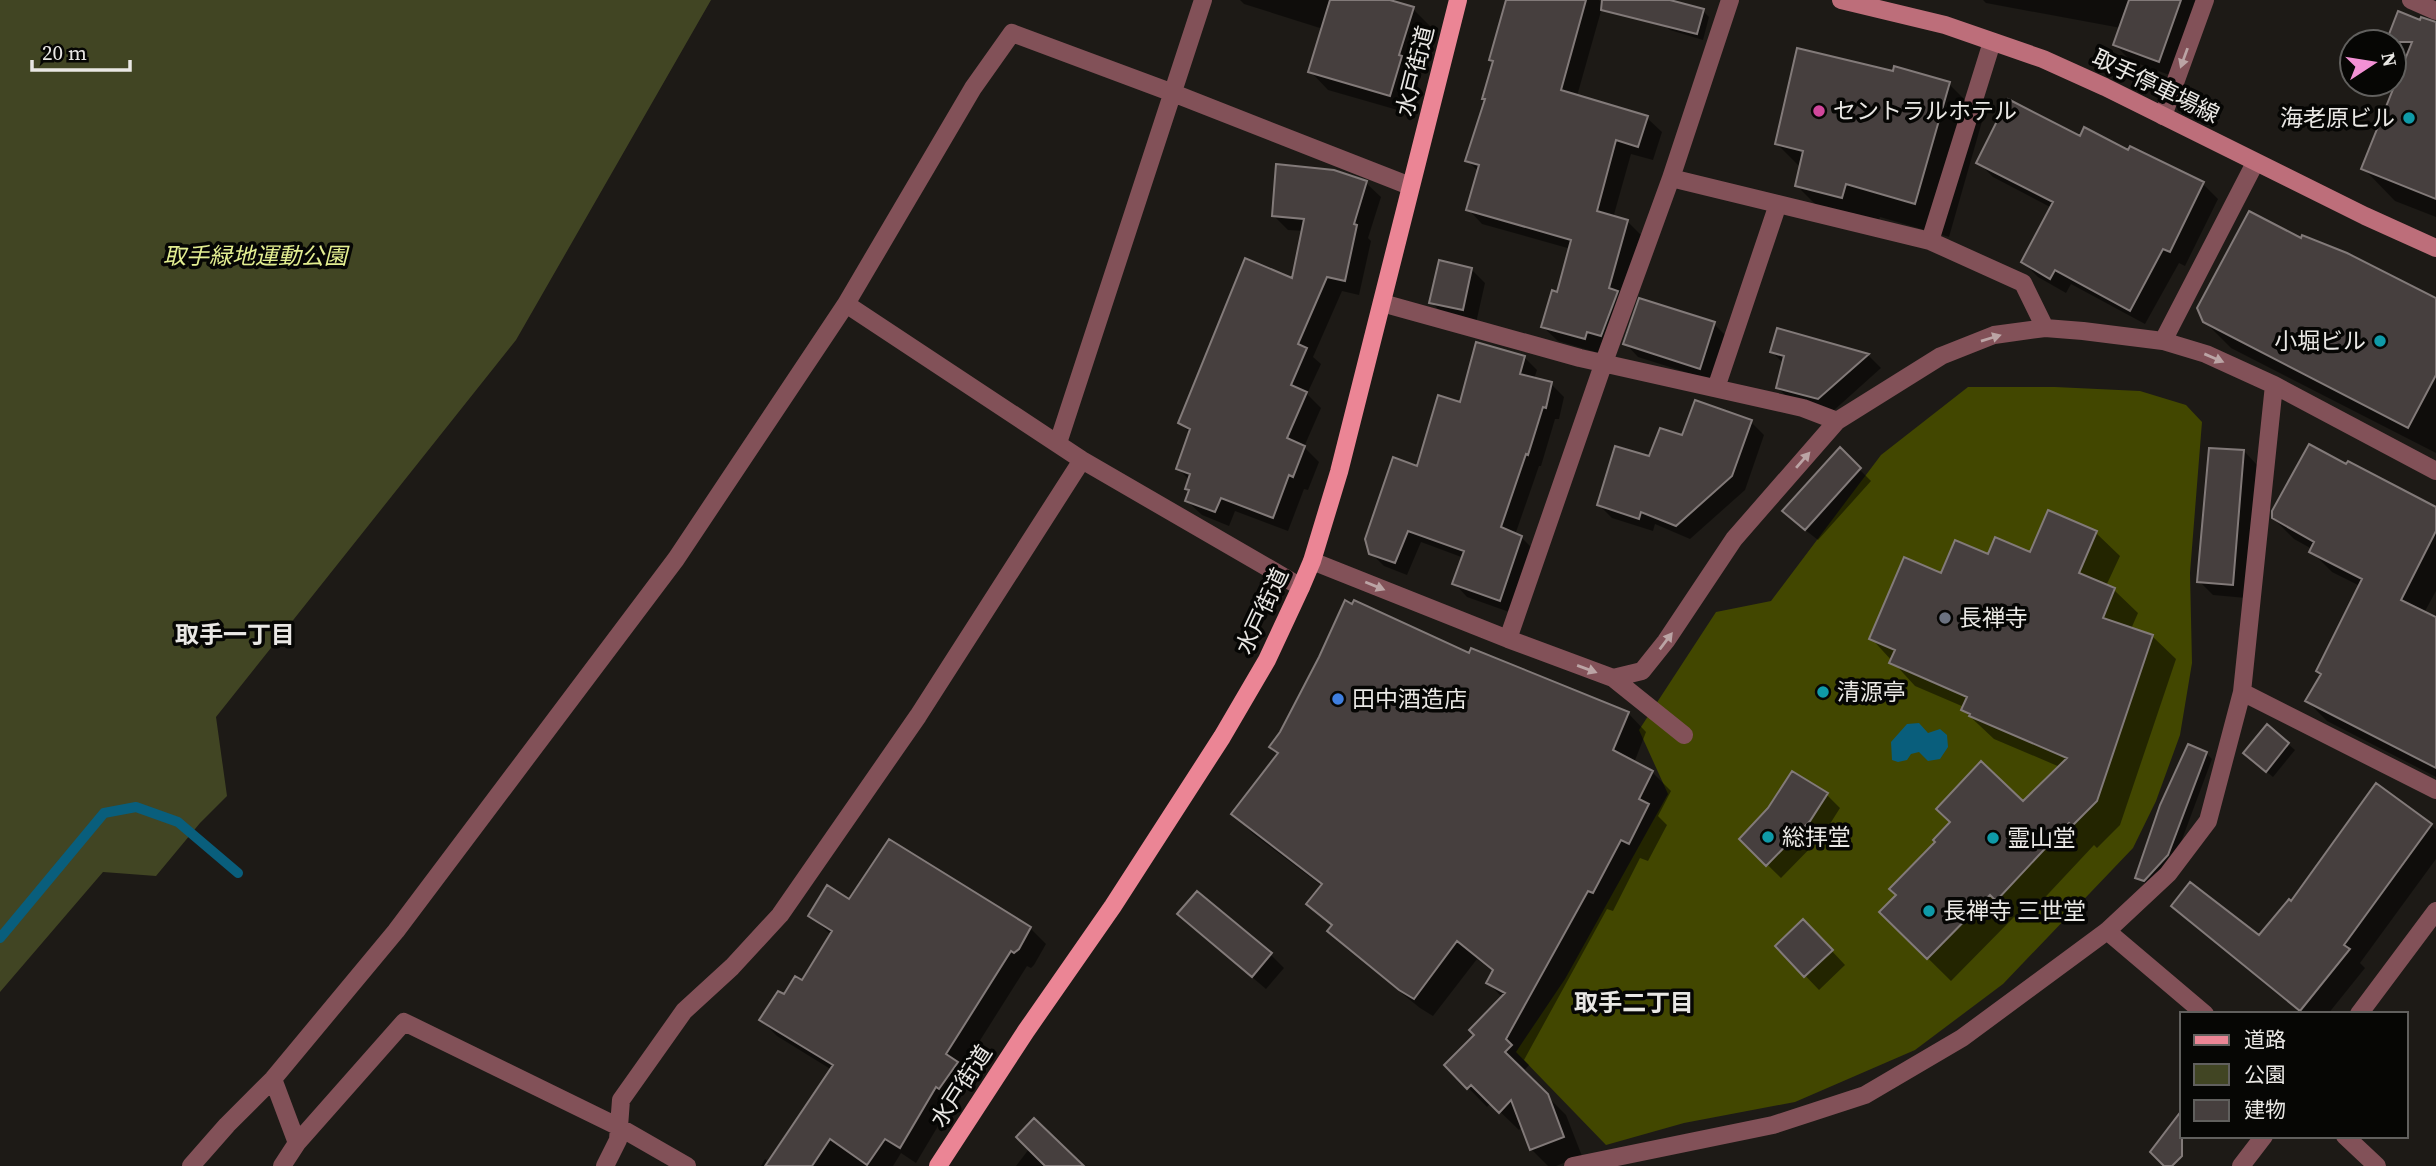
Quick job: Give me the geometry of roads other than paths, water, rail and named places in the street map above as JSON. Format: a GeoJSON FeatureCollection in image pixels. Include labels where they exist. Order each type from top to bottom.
{"type":"FeatureCollection","features":[{"type":"Feature","properties":{"kind":"main road","name":"水戸街道"},"geometry":{"type":"LineString","coordinates":[[938,1166],[1026,1031],[1113,906],[1222,737],[1267,660],[1301,587],[1312,561],[1339,472],[1458,0]]}},
{"type":"Feature","properties":{"kind":"main road","name":"取手停車場線"},"geometry":{"type":"LineString","coordinates":[[1841,0],[1945,25],[2043,59],[2436,248]]}},
{"type":"Feature","properties":{"kind":"street"},"geometry":{"type":"LineString","coordinates":[[1058,443],[1203,0]]}},
{"type":"Feature","properties":{"kind":"street"},"geometry":{"type":"LineString","coordinates":[[1508,639],[1671,178],[1730,0]]}},
{"type":"Feature","properties":{"kind":"street"},"geometry":{"type":"LineString","coordinates":[[2163,116],[2205,0]]}},
{"type":"Feature","properties":{"kind":"street"},"geometry":{"type":"LineString","coordinates":[[2411,0],[2436,11]]}},
{"type":"Feature","properties":{"kind":"street"},"geometry":{"type":"LineString","coordinates":[[191,1166],[273,1079],[396,932],[676,559],[846,304],[973,88],[1012,33],[1410,186]]}},
{"type":"Feature","properties":{"kind":"street"},"geometry":{"type":"LineString","coordinates":[[1930,241],[1992,41]]}},
{"type":"Feature","properties":{"kind":"street"},"geometry":{"type":"LineString","coordinates":[[2163,341],[2255,163]]}},
{"type":"Feature","properties":{"kind":"street"},"geometry":{"type":"LineString","coordinates":[[1671,178],[1930,241],[2023,283],[2045,328]]}},
{"type":"Feature","properties":{"kind":"street"},"geometry":{"type":"LineString","coordinates":[[1716,388],[1778,204]]}},
{"type":"Feature","properties":{"kind":"street"},"geometry":{"type":"LineString","coordinates":[[1382,303],[1580,358],[1803,408],[1837,421]]}},
{"type":"Feature","properties":{"kind":"street"},"geometry":{"type":"LineString","coordinates":[[846,304],[1082,460],[1301,587]]}},
{"type":"Feature","properties":{"kind":"street"},"geometry":{"type":"LineString","coordinates":[[1613,678],[1642,671],[1667,641],[1734,540],[1837,421],[1941,356],[1994,335],[2045,328],[2163,341],[2206,354],[2274,385],[2436,471]]}},
{"type":"Feature","properties":{"kind":"street"},"geometry":{"type":"LineString","coordinates":[[1573,1166],[1773,1125],[1865,1095],[1962,1038],[2107,931],[2168,874],[2208,821],[2242,692],[2274,385]]}},
{"type":"Feature","properties":{"kind":"street"},"geometry":{"type":"LineString","coordinates":[[605,1166],[618,1140],[621,1100],[684,1011],[732,967],[780,915],[918,716],[1082,460]]}},
{"type":"Feature","properties":{"kind":"street"},"geometry":{"type":"LineString","coordinates":[[1312,561],[1613,678],[1684,735]]}},
{"type":"Feature","properties":{"kind":"street"},"geometry":{"type":"LineString","coordinates":[[2242,692],[2436,790]]}},
{"type":"Feature","properties":{"kind":"street"},"geometry":{"type":"LineString","coordinates":[[2360,1012],[2436,911]]}},
{"type":"Feature","properties":{"kind":"street"},"geometry":{"type":"LineString","coordinates":[[2107,931],[2203,1012]]}},
{"type":"Feature","properties":{"kind":"street"},"geometry":{"type":"LineString","coordinates":[[282,1166],[297,1143],[404,1022],[618,1127],[687,1166]]}},
{"type":"Feature","properties":{"kind":"street"},"geometry":{"type":"LineString","coordinates":[[273,1079],[297,1143]]}},
{"type":"Feature","properties":{"kind":"street"},"geometry":{"type":"LineString","coordinates":[[2241,1166],[2262,1138]]}},
{"type":"Feature","properties":{"kind":"street"},"geometry":{"type":"LineString","coordinates":[[2346,1138],[2377,1166]]}},
{"type":"Feature","properties":{"kind":"water"},"geometry":{"type":"Polygon","coordinates":[[[1919,723],[1928,733],[1940,729],[1947,735],[1948,747],[1940,759],[1928,761],[1919,752],[1911,754],[1907,760],[1892,760],[1891,742],[1907,724],[1919,723]]]}},
{"type":"Feature","properties":{"kind":"waterway"},"geometry":{"type":"LineString","coordinates":[[0,938],[104,813],[136,807],[178,822],[238,873]]}},
{"type":"Feature","properties":{"kind":"place","name":"セントラルホテル"},"geometry":{"type":"Point","coordinates":[1819,111]}},
{"type":"Feature","properties":{"kind":"place","name":"海老原ビル"},"geometry":{"type":"Point","coordinates":[2409,118]}},
{"type":"Feature","properties":{"kind":"place","name":"小堀ビル"},"geometry":{"type":"Point","coordinates":[2380,341]}},
{"type":"Feature","properties":{"kind":"place","name":"長禅寺"},"geometry":{"type":"Point","coordinates":[1945,618]}},
{"type":"Feature","properties":{"kind":"place","name":"清源亭"},"geometry":{"type":"Point","coordinates":[1823,692]}},
{"type":"Feature","properties":{"kind":"place","name":"田中酒造店"},"geometry":{"type":"Point","coordinates":[1338,699]}},
{"type":"Feature","properties":{"kind":"place","name":"総拝堂"},"geometry":{"type":"Point","coordinates":[1768,837]}},
{"type":"Feature","properties":{"kind":"place","name":"霊山堂"},"geometry":{"type":"Point","coordinates":[1993,838]}},
{"type":"Feature","properties":{"kind":"place","name":"長禅寺 三世堂"},"geometry":{"type":"Point","coordinates":[1929,911]}},
{"type":"Feature","properties":{"kind":"district","name":"取手一丁目"},"geometry":{"type":"Point","coordinates":[235,634]}},
{"type":"Feature","properties":{"kind":"district","name":"取手二丁目"},"geometry":{"type":"Point","coordinates":[1634,1002]}},
{"type":"Feature","properties":{"kind":"park label","name":"取手緑地運動公園"},"geometry":{"type":"Point","coordinates":[255,256]}}]}
